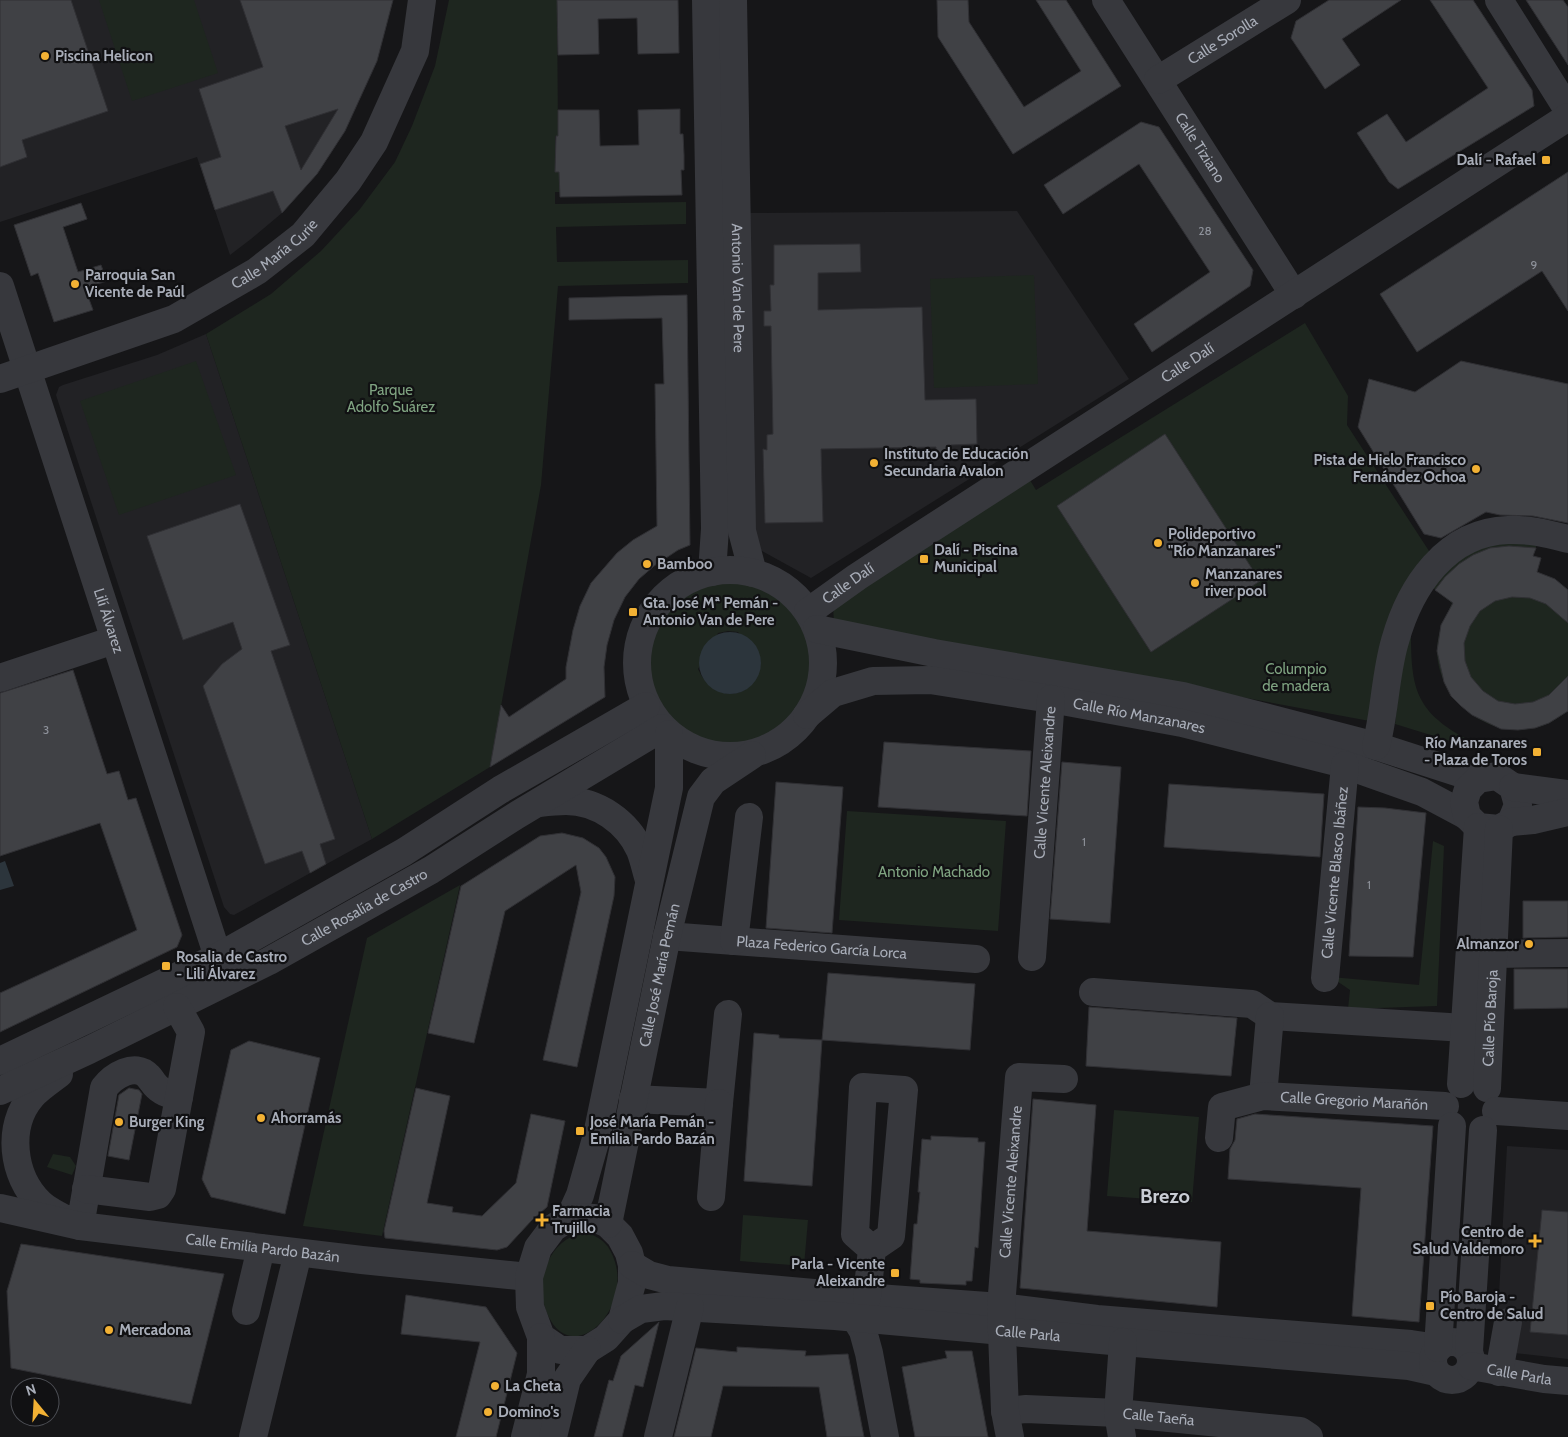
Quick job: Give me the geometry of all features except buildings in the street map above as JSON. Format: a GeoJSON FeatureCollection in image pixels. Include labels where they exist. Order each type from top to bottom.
{"type":"FeatureCollection","features":[{"type":"Feature","properties":{"kind":"street","name":"Calle María Curie"},"geometry":{"type":"LineString","coordinates":[[0,379],[174,319],[257,271],[303,235],[348,181],[374,142],[415,51],[422,0]]}},
{"type":"Feature","properties":{"kind":"street","name":"Antonio Van de Pere"},"geometry":{"type":"LineString","coordinates":[[706,0],[715,529],[712,572]]}},
{"type":"Feature","properties":{"kind":"street","name":"Antonio Van de Pere"},"geometry":{"type":"LineString","coordinates":[[733,0],[742,531],[753,573]]}},
{"type":"Feature","properties":{"kind":"street","name":"Calle Tiziano"},"geometry":{"type":"LineString","coordinates":[[1106,0],[1294,295]]}},
{"type":"Feature","properties":{"kind":"street","name":"Calle Sorolla"},"geometry":{"type":"LineString","coordinates":[[1158,80],[1286,0]]}},
{"type":"Feature","properties":{"kind":"street"},"geometry":{"type":"LineString","coordinates":[[1499,0],[1568,110]]}},
{"type":"Feature","properties":{"kind":"street","name":"Calle Dalí"},"geometry":{"type":"LineString","coordinates":[[812,621],[857,577],[1568,117]]}},
{"type":"Feature","properties":{"kind":"street","name":"Lilí Álvarez"},"geometry":{"type":"LineString","coordinates":[[0,286],[218,957]]}},
{"type":"Feature","properties":{"kind":"street"},"geometry":{"type":"LineString","coordinates":[[1376,746],[1382,724],[1394,643],[1400,624],[1412,596],[1422,579],[1438,561],[1459,544],[1475,536],[1507,530],[1531,531],[1568,539]]}},
{"type":"Feature","properties":{"kind":"street"},"geometry":{"type":"LineString","coordinates":[[735,570],[753,573],[778,583],[796,598],[812,621],[823,652],[822,675],[817,697],[807,715],[790,734],[774,745],[755,753],[726,757],[704,753],[681,743],[666,731],[646,706],[638,680],[636,658],[640,638],[646,620],[657,605],[670,591],[687,580],[712,572],[735,570]]}},
{"type":"Feature","properties":{"kind":"street","name":"Calle Río Manzanares"},"geometry":{"type":"LineString","coordinates":[[812,621],[934,653],[1183,696],[1376,746],[1478,779]]}},
{"type":"Feature","properties":{"kind":"street"},"geometry":{"type":"LineString","coordinates":[[0,678],[114,640]]}},
{"type":"Feature","properties":{"kind":"street","name":"Calle Río Manzanares"},"geometry":{"type":"LineString","coordinates":[[807,715],[833,693],[873,681],[930,680],[1052,699],[1182,723],[1345,765],[1422,792],[1488,823]]}},
{"type":"Feature","properties":{"kind":"street","name":"Calle Vicente Aleixandre"},"geometry":{"type":"LineString","coordinates":[[1032,957],[1052,699]]}},
{"type":"Feature","properties":{"kind":"street","name":"Calle Rosalía de Castro"},"geometry":{"type":"LineString","coordinates":[[0,1061],[218,957],[404,852],[500,790],[646,706]]}},
{"type":"Feature","properties":{"kind":"street","name":"Calle Rosalía de Castro"},"geometry":{"type":"LineString","coordinates":[[0,1091],[90,1050],[270,961],[414,880],[538,803],[666,731]]}},
{"type":"Feature","properties":{"kind":"street","name":"Calle José María Pemán"},"geometry":{"type":"LineString","coordinates":[[570,1217],[580,1195],[597,1135],[669,788],[666,731]]}},
{"type":"Feature","properties":{"kind":"street","name":"Calle José María Pemán"},"geometry":{"type":"LineString","coordinates":[[608,1224],[667,936],[701,797],[713,781],[755,753]]}},
{"type":"Feature","properties":{"kind":"street","name":"Calle Vicente Blasco Ibáñez"},"geometry":{"type":"LineString","coordinates":[[1326,978],[1345,765]]}},
{"type":"Feature","properties":{"kind":"street"},"geometry":{"type":"LineString","coordinates":[[1568,794],[1513,787],[1497,776],[1478,779],[1468,788],[1464,802],[1488,823],[1533,820],[1568,812]]}},
{"type":"Feature","properties":{"kind":"street"},"geometry":{"type":"LineString","coordinates":[[1488,823],[1518,805],[1513,787]]}},
{"type":"Feature","properties":{"kind":"street"},"geometry":{"type":"LineString","coordinates":[[538,803],[568,801],[589,805],[612,816],[630,834],[640,851],[649,882]]}},
{"type":"Feature","properties":{"kind":"street"},"geometry":{"type":"LineString","coordinates":[[734,941],[749,817]]}},
{"type":"Feature","properties":{"kind":"street","name":"Calle Pío Baroja"},"geometry":{"type":"LineString","coordinates":[[1470,1359],[1482,1103],[1493,954],[1488,823]]}},
{"type":"Feature","properties":{"kind":"street","name":"Calle Pío Baroja"},"geometry":{"type":"LineString","coordinates":[[1482,1103],[1464,1028],[1488,823]]}},
{"type":"Feature","properties":{"kind":"street","name":"Plaza Federico García Lorca"},"geometry":{"type":"LineString","coordinates":[[667,936],[976,959]]}},
{"type":"Feature","properties":{"kind":"street"},"geometry":{"type":"LineString","coordinates":[[1493,954],[1568,953]]}},
{"type":"Feature","properties":{"kind":"street"},"geometry":{"type":"LineString","coordinates":[[1093,992],[1252,1004],[1270,1016],[1464,1028]]}},
{"type":"Feature","properties":{"kind":"street"},"geometry":{"type":"LineString","coordinates":[[86,1189],[150,1197],[158,1194],[162,1189],[191,1032],[177,1007]]}},
{"type":"Feature","properties":{"kind":"street"},"geometry":{"type":"LineString","coordinates":[[711,1197],[728,1014]]}},
{"type":"Feature","properties":{"kind":"street"},"geometry":{"type":"LineString","coordinates":[[1263,1096],[1270,1016]]}},
{"type":"Feature","properties":{"kind":"street"},"geometry":{"type":"LineString","coordinates":[[90,1050],[32,1096],[22,1113],[14,1138],[16,1160],[31,1192],[41,1204],[80,1226],[104,1088],[109,1081],[117,1076],[138,1070],[147,1074],[159,1089],[166,1094],[179,1097]]}},
{"type":"Feature","properties":{"kind":"street","name":"Calle Vicente Aleixandre"},"geometry":{"type":"LineString","coordinates":[[1002,1319],[1019,1077],[1064,1079]]}},
{"type":"Feature","properties":{"kind":"street"},"geometry":{"type":"LineString","coordinates":[[872,1249],[855,1234],[863,1087],[904,1090],[891,1236],[872,1249],[861,1307],[863,1330],[885,1437]]}},
{"type":"Feature","properties":{"kind":"street"},"geometry":{"type":"LineString","coordinates":[[1470,1359],[1467,1374],[1460,1379],[1451,1381],[1442,1378],[1437,1360],[1450,1093],[1482,1103],[1568,1116]]}},
{"type":"Feature","properties":{"kind":"street","name":"Calle Gregorio Marañón"},"geometry":{"type":"LineString","coordinates":[[1219,1138],[1222,1107],[1263,1096],[1448,1116],[1459,1131],[1467,1133],[1475,1133],[1482,1103]]}},
{"type":"Feature","properties":{"kind":"street"},"geometry":{"type":"LineString","coordinates":[[633,1099],[719,1103]]}},
{"type":"Feature","properties":{"kind":"street","name":"Calle Emilia Pardo Bazán"},"geometry":{"type":"LineString","coordinates":[[0,1208],[80,1226],[298,1253],[528,1277]]}},
{"type":"Feature","properties":{"kind":"street"},"geometry":{"type":"LineString","coordinates":[[525,1437],[541,1374],[541,1337],[530,1307],[528,1277],[538,1248],[553,1228],[570,1217],[594,1218],[608,1224],[620,1236],[629,1253],[632,1265],[632,1282],[622,1320],[606,1338],[587,1350],[567,1379],[553,1437]]}},
{"type":"Feature","properties":{"kind":"street"},"geometry":{"type":"LineString","coordinates":[[246,1311],[261,1248]]}},
{"type":"Feature","properties":{"kind":"street"},"geometry":{"type":"LineString","coordinates":[[254,1437],[298,1253]]}},
{"type":"Feature","properties":{"kind":"street","name":"Calle Parla"},"geometry":{"type":"LineString","coordinates":[[632,1265],[649,1275],[668,1280],[861,1307],[1002,1319],[1098,1319],[1402,1343],[1437,1360]]}},
{"type":"Feature","properties":{"kind":"street","name":"Calle Parla"},"geometry":{"type":"LineString","coordinates":[[622,1320],[641,1309],[664,1306],[861,1307]]}},
{"type":"Feature","properties":{"kind":"street"},"geometry":{"type":"LineString","coordinates":[[658,1437],[690,1307]]}},
{"type":"Feature","properties":{"kind":"street"},"geometry":{"type":"LineString","coordinates":[[1002,1319],[1005,1411],[1010,1437]]}},
{"type":"Feature","properties":{"kind":"street","name":"Calle Parla"},"geometry":{"type":"LineString","coordinates":[[1002,1319],[1123,1342],[1409,1366],[1437,1360]]}},
{"type":"Feature","properties":{"kind":"street"},"geometry":{"type":"LineString","coordinates":[[1499,1372],[1508,1322]]}},
{"type":"Feature","properties":{"kind":"street"},"geometry":{"type":"LineString","coordinates":[[541,1337],[560,1350],[587,1350]]}},
{"type":"Feature","properties":{"kind":"street"},"geometry":{"type":"LineString","coordinates":[[1120,1425],[1123,1342]]}},
{"type":"Feature","properties":{"kind":"street","name":"Calle Parla"},"geometry":{"type":"LineString","coordinates":[[1470,1359],[1499,1372],[1568,1381]]}},
{"type":"Feature","properties":{"kind":"street","name":"Calle Taeña"},"geometry":{"type":"LineString","coordinates":[[1005,1411],[1026,1409],[1120,1425],[1300,1431],[1309,1437]]}},
{"type":"Feature","properties":{"kind":"shaded area"},"geometry":{"type":"Polygon","coordinates":[[[0,0],[393,0],[377,61],[345,131],[317,174],[282,213],[230,255],[197,157],[0,222],[0,0]]]}},
{"type":"Feature","properties":{"kind":"shaded area","name":"Instituto de Educación Secundaria Avalon"},"geometry":{"type":"Polygon","coordinates":[[[1017,211],[1129,379],[811,578],[755,547],[750,213],[1017,211]]]}},
{"type":"Feature","properties":{"kind":"shaded area"},"geometry":{"type":"Polygon","coordinates":[[[206,334],[372,839],[234,915],[230,914],[224,907],[56,395],[59,387],[63,385],[157,355],[206,334]]]}},
{"type":"Feature","properties":{"kind":"shaded area"},"geometry":{"type":"Polygon","coordinates":[[[724,632],[736,632],[752,641],[759,651],[761,663],[759,675],[752,685],[736,694],[724,694],[713,689],[704,680],[699,669],[699,657],[704,646],[713,637],[724,632]]]}},
{"type":"Feature","properties":{"kind":"shaded area"},"geometry":{"type":"Polygon","coordinates":[[[5,861],[14,886],[0,890],[0,863],[5,861]]]}},
{"type":"Feature","properties":{"kind":"shaded area","name":"Centro de Salud Valdemoro"},"geometry":{"type":"Polygon","coordinates":[[[1507,1146],[1568,1150],[1568,1359],[1496,1351],[1507,1146]]]}},
{"type":"Feature","properties":{"kind":"green space"},"geometry":{"type":"Polygon","coordinates":[[[99,0],[194,0],[218,73],[132,101],[99,0]]]}},
{"type":"Feature","properties":{"kind":"green space","name":"Parque Adolfo Suárez"},"geometry":{"type":"Polygon","coordinates":[[[449,0],[557,0],[558,136],[555,136],[555,171],[559,172],[560,192],[555,192],[555,204],[686,202],[686,224],[556,227],[557,262],[688,260],[688,283],[558,286],[541,485],[490,767],[372,839],[206,334],[271,294],[321,251],[360,209],[395,162],[412,126],[435,66],[449,0]]]}},
{"type":"Feature","properties":{"kind":"green space"},"geometry":{"type":"Polygon","coordinates":[[[1034,275],[1038,384],[934,388],[930,279],[1034,275]]]}},
{"type":"Feature","properties":{"kind":"green space","name":"Columpio de madera"},"geometry":{"type":"Polygon","coordinates":[[[1305,323],[1348,396],[1347,425],[1431,554],[1375,722],[1155,681],[834,627],[833,602],[1025,472],[1036,490],[1305,323]]]}},
{"type":"Feature","properties":{"kind":"green space"},"geometry":{"type":"Polygon","coordinates":[[[196,361],[236,475],[119,515],[80,401],[196,361]]]}},
{"type":"Feature","properties":{"kind":"green space"},"geometry":{"type":"Polygon","coordinates":[[[1538,541],[1533,556],[1537,572],[1555,579],[1568,590],[1568,711],[1539,727],[1516,730],[1499,727],[1483,721],[1468,712],[1455,699],[1439,668],[1437,650],[1438,638],[1452,603],[1427,583],[1487,542],[1538,541]]]}},
{"type":"Feature","properties":{"kind":"green space"},"geometry":{"type":"Polygon","coordinates":[[[738,580],[768,588],[793,608],[807,631],[813,651],[813,671],[808,690],[800,708],[786,723],[769,735],[749,743],[724,746],[712,744],[694,737],[676,726],[666,716],[651,689],[646,672],[646,661],[652,634],[658,622],[675,601],[686,592],[698,586],[714,581],[738,580]],[[738,632],[718,633],[698,669],[713,688],[723,693],[733,694],[743,691],[751,685],[757,675],[761,662],[738,632]]]}},
{"type":"Feature","properties":{"kind":"green space"},"geometry":{"type":"Polygon","coordinates":[[[1406,628],[1411,629],[1412,665],[1418,694],[1425,706],[1435,717],[1448,728],[1465,738],[1463,745],[1395,724],[1406,628]]]}},
{"type":"Feature","properties":{"kind":"green space","name":"Antonio Machado"},"geometry":{"type":"Polygon","coordinates":[[[847,811],[1006,821],[998,931],[839,920],[847,811]]]}},
{"type":"Feature","properties":{"kind":"green space"},"geometry":{"type":"Polygon","coordinates":[[[1433,841],[1444,846],[1437,1006],[1348,1009],[1350,990],[1331,977],[1419,985],[1433,841]]]}},
{"type":"Feature","properties":{"kind":"green space"},"geometry":{"type":"Polygon","coordinates":[[[460,885],[382,1236],[303,1226],[367,938],[460,885]]]}},
{"type":"Feature","properties":{"kind":"green space"},"geometry":{"type":"Polygon","coordinates":[[[1114,1110],[1199,1117],[1192,1202],[1107,1196],[1114,1110]]]}},
{"type":"Feature","properties":{"kind":"green space"},"geometry":{"type":"Polygon","coordinates":[[[53,1154],[70,1157],[76,1166],[72,1175],[47,1167],[53,1154]]]}},
{"type":"Feature","properties":{"kind":"green space"},"geometry":{"type":"Polygon","coordinates":[[[743,1215],[808,1220],[804,1266],[740,1261],[743,1215]]]}},
{"type":"Feature","properties":{"kind":"green space"},"geometry":{"type":"Polygon","coordinates":[[[587,1233],[602,1240],[611,1251],[615,1262],[617,1283],[613,1302],[604,1319],[592,1330],[577,1336],[563,1333],[551,1321],[541,1289],[547,1264],[556,1249],[569,1238],[587,1233]]]}},
{"type":"Feature","properties":{"kind":"place","name":"Piscina Helicon"},"geometry":{"type":"Point","coordinates":[45,56]}},
{"type":"Feature","properties":{"kind":"place","name":"Dalí - Rafael"},"geometry":{"type":"Point","coordinates":[1546,160]}},
{"type":"Feature","properties":{"kind":"place","name":"Parroquia San Vicente de Paúl"},"geometry":{"type":"Point","coordinates":[75,284]}},
{"type":"Feature","properties":{"kind":"place","name":"Instituto de Educación Secundaria Avalon"},"geometry":{"type":"Point","coordinates":[874,463]}},
{"type":"Feature","properties":{"kind":"place","name":"Pista de Hielo Francisco Fernández Ochoa"},"geometry":{"type":"Point","coordinates":[1476,469]}},
{"type":"Feature","properties":{"kind":"place","name":"Polideportivo \"Río Manzanares\""},"geometry":{"type":"Point","coordinates":[1158,543]}},
{"type":"Feature","properties":{"kind":"place","name":"Dalí - Piscina Municipal"},"geometry":{"type":"Point","coordinates":[924,559]}},
{"type":"Feature","properties":{"kind":"place","name":"Bamboo"},"geometry":{"type":"Point","coordinates":[647,564]}},
{"type":"Feature","properties":{"kind":"place","name":"Manzanares river pool"},"geometry":{"type":"Point","coordinates":[1195,583]}},
{"type":"Feature","properties":{"kind":"place","name":"Gta. José Mª Pemán - Antonio Van de Pere"},"geometry":{"type":"Point","coordinates":[633,612]}},
{"type":"Feature","properties":{"kind":"place","name":"Río Manzanares - Plaza de Toros"},"geometry":{"type":"Point","coordinates":[1537,752]}},
{"type":"Feature","properties":{"kind":"place","name":"Almanzor"},"geometry":{"type":"Point","coordinates":[1529,944]}},
{"type":"Feature","properties":{"kind":"place","name":"Rosalia de Castro - Lili Álvarez"},"geometry":{"type":"Point","coordinates":[166,966]}},
{"type":"Feature","properties":{"kind":"place","name":"Ahorramás"},"geometry":{"type":"Point","coordinates":[261,1118]}},
{"type":"Feature","properties":{"kind":"place","name":"Burger King"},"geometry":{"type":"Point","coordinates":[119,1122]}},
{"type":"Feature","properties":{"kind":"place","name":"José María Pemán - Emilia Pardo Bazán"},"geometry":{"type":"Point","coordinates":[580,1131]}},
{"type":"Feature","properties":{"kind":"place","name":"Farmacia Trujillo"},"geometry":{"type":"Point","coordinates":[542,1220]}},
{"type":"Feature","properties":{"kind":"place","name":"Centro de Salud Valdemoro"},"geometry":{"type":"Point","coordinates":[1535,1241]}},
{"type":"Feature","properties":{"kind":"place","name":"Parla - Vicente Aleixandre"},"geometry":{"type":"Point","coordinates":[895,1273]}},
{"type":"Feature","properties":{"kind":"place","name":"Pío Baroja - Centro de Salud"},"geometry":{"type":"Point","coordinates":[1430,1306]}},
{"type":"Feature","properties":{"kind":"place","name":"Mercadona"},"geometry":{"type":"Point","coordinates":[109,1330]}},
{"type":"Feature","properties":{"kind":"place","name":"La Cheta"},"geometry":{"type":"Point","coordinates":[495,1386]}},
{"type":"Feature","properties":{"kind":"place","name":"Domino's"},"geometry":{"type":"Point","coordinates":[488,1412]}},
{"type":"Feature","properties":{"kind":"district","name":"Brezo"},"geometry":{"type":"Point","coordinates":[1165,1196]}}]}
